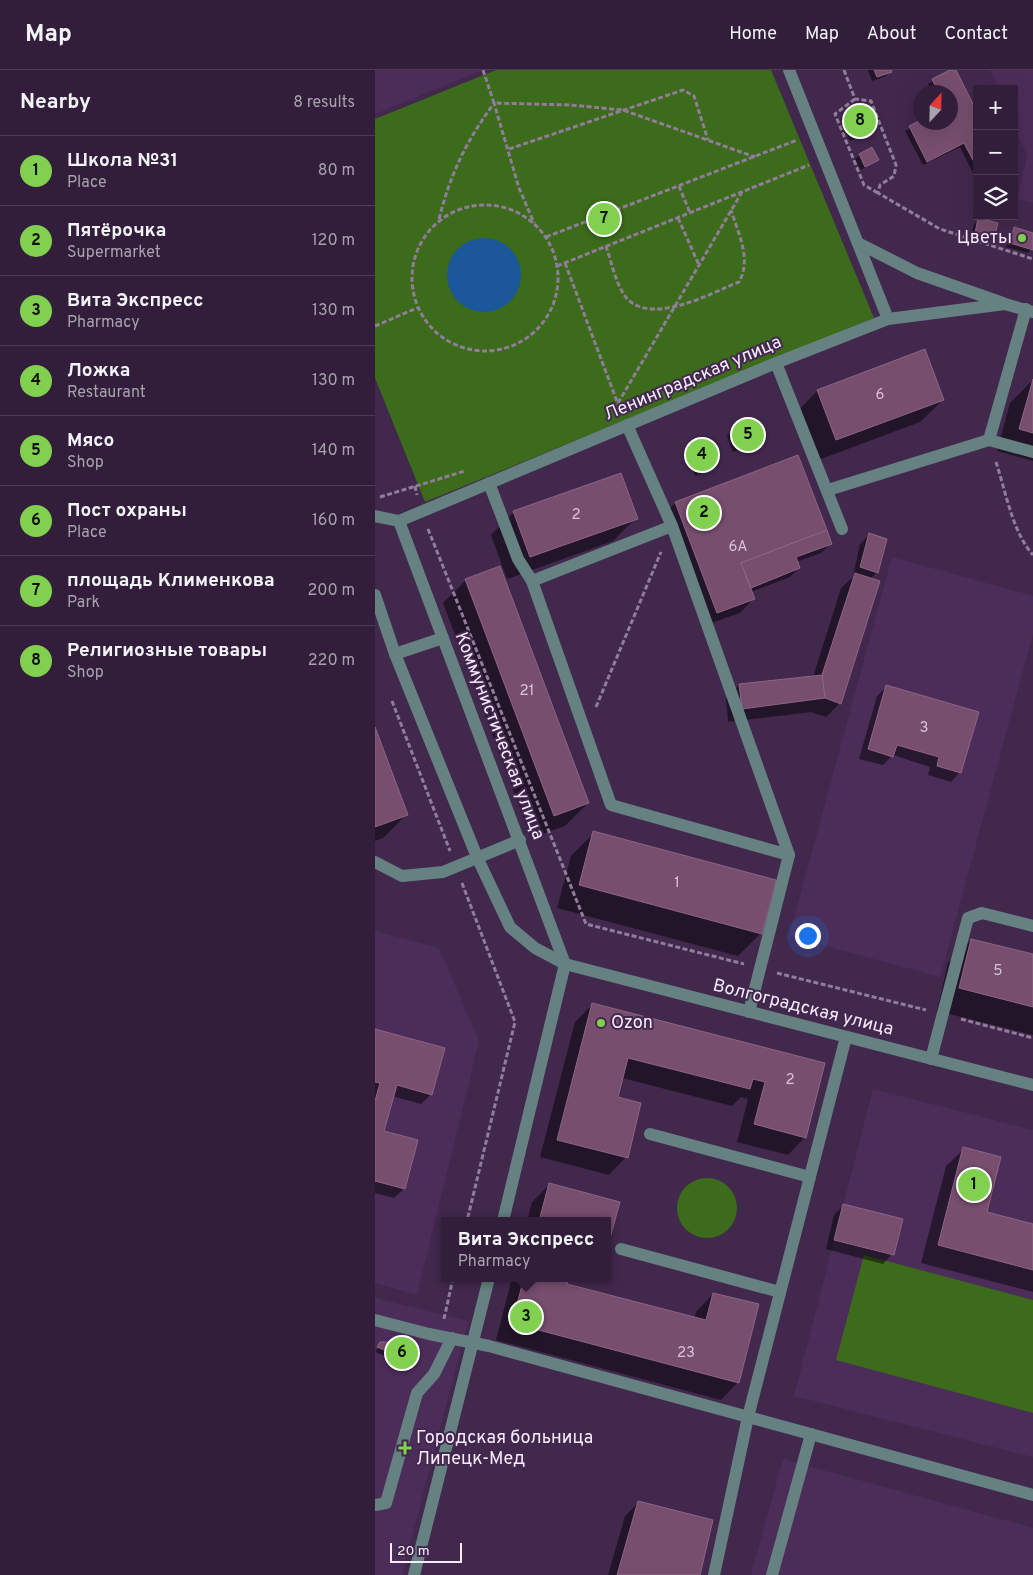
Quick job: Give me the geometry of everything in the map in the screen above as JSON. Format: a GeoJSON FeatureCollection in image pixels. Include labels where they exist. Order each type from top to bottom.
{"type":"FeatureCollection","features":[{"type":"Feature","properties":{"kind":"street"},"geometry":{"type":"LineString","coordinates":[[789,70],[860,244],[888,320]]}},
{"type":"Feature","properties":{"kind":"street"},"geometry":{"type":"LineString","coordinates":[[860,244],[917,272],[1005,304]]}},
{"type":"Feature","properties":{"kind":"street","name":"Ленинградская улица"},"geometry":{"type":"LineString","coordinates":[[399,521],[776,363],[888,320],[1005,304],[1029,311]]}},
{"type":"Feature","properties":{"kind":"street"},"geometry":{"type":"LineString","coordinates":[[989,440],[1029,311]]}},
{"type":"Feature","properties":{"kind":"street"},"geometry":{"type":"LineString","coordinates":[[776,363],[842,529]]}},
{"type":"Feature","properties":{"kind":"street"},"geometry":{"type":"LineString","coordinates":[[627,425],[672,526],[789,855],[749,1012]]}},
{"type":"Feature","properties":{"kind":"street"},"geometry":{"type":"LineString","coordinates":[[828,490],[989,440],[1033,452]]}},
{"type":"Feature","properties":{"kind":"street"},"geometry":{"type":"LineString","coordinates":[[489,483],[518,560],[532,581],[611,805],[789,855]]}},
{"type":"Feature","properties":{"kind":"street"},"geometry":{"type":"LineString","coordinates":[[375,516],[399,521]]}},
{"type":"Feature","properties":{"kind":"street","name":"Коммунистическая улица"},"geometry":{"type":"LineString","coordinates":[[399,521],[565,964]]}},
{"type":"Feature","properties":{"kind":"street"},"geometry":{"type":"LineString","coordinates":[[532,581],[672,526]]}},
{"type":"Feature","properties":{"kind":"street"},"geometry":{"type":"LineString","coordinates":[[375,595],[395,654],[477,857],[510,927],[535,948],[565,964],[504,1217]]}},
{"type":"Feature","properties":{"kind":"street"},"geometry":{"type":"LineString","coordinates":[[395,654],[443,638]]}},
{"type":"Feature","properties":{"kind":"street"},"geometry":{"type":"LineString","coordinates":[[375,862],[402,876],[443,872],[520,840]]}},
{"type":"Feature","properties":{"kind":"street"},"geometry":{"type":"LineString","coordinates":[[931,1059],[968,918],[982,913],[1033,926]]}},
{"type":"Feature","properties":{"kind":"street","name":"Волгоградская улица"},"geometry":{"type":"LineString","coordinates":[[565,964],[1033,1085]]}},
{"type":"Feature","properties":{"kind":"street"},"geometry":{"type":"LineString","coordinates":[[714,1575],[748,1417],[846,1037]]}},
{"type":"Feature","properties":{"kind":"street"},"geometry":{"type":"LineString","coordinates":[[650,1134],[810,1177]]}},
{"type":"Feature","properties":{"kind":"street"},"geometry":{"type":"LineString","coordinates":[[621,1249],[781,1292]]}},
{"type":"Feature","properties":{"kind":"street"},"geometry":{"type":"LineString","coordinates":[[414,1575],[488,1282]]}},
{"type":"Feature","properties":{"kind":"street"},"geometry":{"type":"LineString","coordinates":[[375,1320],[474,1342],[1033,1495]]}},
{"type":"Feature","properties":{"kind":"street"},"geometry":{"type":"LineString","coordinates":[[375,1505],[386,1503],[417,1393],[434,1374],[446,1337]]}},
{"type":"Feature","properties":{"kind":"street"},"geometry":{"type":"LineString","coordinates":[[772,1575],[811,1434]]}},
{"type":"Feature","properties":{"kind":"path"},"geometry":{"type":"LineString","coordinates":[[483,70],[509,149],[519,188],[534,223],[546,237],[553,251],[557,266],[558,290],[550,312],[536,331],[517,345],[494,352],[470,351],[448,343],[429,328],[417,308],[411,284],[413,260],[422,238],[439,220],[462,208],[487,204],[512,210],[534,223]]}},
{"type":"Feature","properties":{"kind":"path"},"geometry":{"type":"LineString","coordinates":[[844,70],[855,99]]}},
{"type":"Feature","properties":{"kind":"path"},"geometry":{"type":"LineString","coordinates":[[509,149],[683,90],[694,96],[708,140]]}},
{"type":"Feature","properties":{"kind":"path"},"geometry":{"type":"LineString","coordinates":[[878,193],[880,185],[894,176],[897,164],[871,101],[855,99],[835,114],[864,184],[878,193],[940,230],[1033,258]]}},
{"type":"Feature","properties":{"kind":"path"},"geometry":{"type":"LineString","coordinates":[[494,103],[569,105],[623,110],[755,157]]}},
{"type":"Feature","properties":{"kind":"path"},"geometry":{"type":"LineString","coordinates":[[439,220],[448,183],[471,134],[494,103]]}},
{"type":"Feature","properties":{"kind":"path"},"geometry":{"type":"LineString","coordinates":[[546,237],[803,137]]}},
{"type":"Feature","properties":{"kind":"path"},"geometry":{"type":"LineString","coordinates":[[557,266],[814,163]]}},
{"type":"Feature","properties":{"kind":"path"},"geometry":{"type":"LineString","coordinates":[[679,186],[689,213]]}},
{"type":"Feature","properties":{"kind":"path"},"geometry":{"type":"LineString","coordinates":[[618,403],[743,192]]}},
{"type":"Feature","properties":{"kind":"path"},"geometry":{"type":"LineString","coordinates":[[606,246],[623,294],[643,308],[656,310],[675,307],[739,282],[744,273],[746,262],[731,210]]}},
{"type":"Feature","properties":{"kind":"path"},"geometry":{"type":"LineString","coordinates":[[678,218],[699,266]]}},
{"type":"Feature","properties":{"kind":"path"},"geometry":{"type":"LineString","coordinates":[[565,263],[627,425]]}},
{"type":"Feature","properties":{"kind":"path"},"geometry":{"type":"LineString","coordinates":[[375,326],[417,308]]}},
{"type":"Feature","properties":{"kind":"path"},"geometry":{"type":"LineString","coordinates":[[989,440],[1016,522],[1027,548],[1033,555]]}},
{"type":"Feature","properties":{"kind":"path"},"geometry":{"type":"LineString","coordinates":[[375,498],[470,470]]}},
{"type":"Feature","properties":{"kind":"path"},"geometry":{"type":"LineString","coordinates":[[415,486],[421,512],[585,924],[1033,1038]]}},
{"type":"Feature","properties":{"kind":"path"},"geometry":{"type":"LineString","coordinates":[[585,732],[672,526]]}},
{"type":"Feature","properties":{"kind":"path"},"geometry":{"type":"LineString","coordinates":[[389,695],[515,1022],[468,1217]]}},
{"type":"Feature","properties":{"kind":"path"},"geometry":{"type":"LineString","coordinates":[[446,1337],[453,1282]]}},
{"type":"Feature","properties":{"kind":"shaded area"},"geometry":{"type":"Polygon","coordinates":[[[375,70],[483,70],[375,114],[375,70]]]}},
{"type":"Feature","properties":{"kind":"shaded area"},"geometry":{"type":"Polygon","coordinates":[[[990,70],[1033,70],[1033,203],[1018,199],[1027,156],[1018,135],[1018,85],[997,85],[990,70]]]}},
{"type":"Feature","properties":{"kind":"shaded area"},"geometry":{"type":"Polygon","coordinates":[[[892,557],[1033,596],[1033,634],[940,977],[789,936],[892,557]]]}},
{"type":"Feature","properties":{"kind":"shaded area"},"geometry":{"type":"Polygon","coordinates":[[[375,931],[439,948],[479,1041],[417,1295],[375,1283],[375,931]]]}},
{"type":"Feature","properties":{"kind":"shaded area"},"geometry":{"type":"Polygon","coordinates":[[[873,1089],[1033,1130],[1033,1457],[794,1396],[873,1089]]]}},
{"type":"Feature","properties":{"kind":"shaded area","name":"Городская больница Липецк-Мед"},"geometry":{"type":"Polygon","coordinates":[[[375,1298],[468,1321],[402,1575],[375,1575],[375,1298]]]}},
{"type":"Feature","properties":{"kind":"shaded area"},"geometry":{"type":"Polygon","coordinates":[[[783,1459],[1033,1528],[1033,1575],[751,1575],[783,1459]]]}},
{"type":"Feature","properties":{"kind":"green space"},"geometry":{"type":"Polygon","coordinates":[[[496,70],[771,70],[874,318],[425,502],[375,378],[375,119],[496,70]]]}},
{"type":"Feature","properties":{"kind":"green space"},"geometry":{"type":"Polygon","coordinates":[[[701,1178],[713,1178],[724,1183],[732,1191],[737,1202],[735,1220],[724,1233],[713,1238],[701,1238],[690,1233],[682,1225],[677,1214],[677,1202],[682,1191],[690,1183],[701,1178]]]}},
{"type":"Feature","properties":{"kind":"green space"},"geometry":{"type":"Polygon","coordinates":[[[864,1255],[1033,1300],[1033,1413],[836,1360],[864,1255]]]}},
{"type":"Feature","properties":{"kind":"water"},"geometry":{"type":"Polygon","coordinates":[[[484,238],[498,241],[510,249],[518,261],[521,275],[518,289],[510,301],[498,309],[484,312],[470,309],[458,301],[450,289],[447,275],[450,261],[458,249],[470,241],[484,238]]]}},
{"type":"Feature","properties":{"kind":"building"},"geometry":{"type":"Polygon","coordinates":[[[874,70],[891,70],[892,72],[877,77],[874,70]]]}},
{"type":"Feature","properties":{"kind":"building"},"geometry":{"type":"Polygon","coordinates":[[[950,70],[956,70],[973,104],[973,160],[964,143],[927,162],[909,126],[913,124],[913,130],[958,130],[958,85],[935,85],[932,79],[950,70]]]}},
{"type":"Feature","properties":{"kind":"building"},"geometry":{"type":"Polygon","coordinates":[[[866,105],[875,129],[855,137],[845,113],[866,105]]]}},
{"type":"Feature","properties":{"kind":"building"},"geometry":{"type":"Polygon","coordinates":[[[872,147],[879,160],[865,167],[859,154],[872,147]]]}},
{"type":"Feature","properties":{"kind":"building"},"geometry":{"type":"Polygon","coordinates":[[[978,220],[998,223],[994,238],[975,233],[978,220]]]}},
{"type":"Feature","properties":{"kind":"building","name":"Цветы"},"geometry":{"type":"Polygon","coordinates":[[[1014,227],[1033,233],[1033,250],[1010,243],[1014,227]]]}},
{"type":"Feature","properties":{"kind":"building"},"geometry":{"type":"Polygon","coordinates":[[[925,349],[944,400],[836,440],[817,390],[925,349]]]}},
{"type":"Feature","properties":{"kind":"building"},"geometry":{"type":"Polygon","coordinates":[[[1033,379],[1033,433],[1019,429],[1033,379]]]}},
{"type":"Feature","properties":{"kind":"building"},"geometry":{"type":"Polygon","coordinates":[[[758,421],[764,439],[737,449],[731,431],[758,421]]]}},
{"type":"Feature","properties":{"kind":"building"},"geometry":{"type":"Polygon","coordinates":[[[704,438],[715,466],[699,472],[688,444],[704,438]]]}},
{"type":"Feature","properties":{"kind":"building"},"geometry":{"type":"Polygon","coordinates":[[[798,455],[827,530],[741,563],[755,599],[717,613],[675,502],[798,455]]]}},
{"type":"Feature","properties":{"kind":"building"},"geometry":{"type":"Polygon","coordinates":[[[621,473],[638,519],[530,557],[513,511],[621,473]]]}},
{"type":"Feature","properties":{"kind":"building"},"geometry":{"type":"Polygon","coordinates":[[[827,530],[832,544],[796,557],[800,568],[751,588],[741,563],[827,530]]]}},
{"type":"Feature","properties":{"kind":"building"},"geometry":{"type":"Polygon","coordinates":[[[869,533],[887,539],[878,573],[860,567],[869,533]]]}},
{"type":"Feature","properties":{"kind":"building"},"geometry":{"type":"Polygon","coordinates":[[[500,566],[589,803],[554,816],[465,579],[500,566]]]}},
{"type":"Feature","properties":{"kind":"building"},"geometry":{"type":"Polygon","coordinates":[[[855,573],[880,581],[841,704],[825,698],[822,675],[855,573]]]}},
{"type":"Feature","properties":{"kind":"building"},"geometry":{"type":"Polygon","coordinates":[[[822,675],[825,698],[742,709],[739,684],[822,675]]]}},
{"type":"Feature","properties":{"kind":"building"},"geometry":{"type":"Polygon","coordinates":[[[886,685],[979,712],[961,773],[937,766],[939,757],[897,745],[893,757],[868,749],[886,685]]]}},
{"type":"Feature","properties":{"kind":"building"},"geometry":{"type":"Polygon","coordinates":[[[375,727],[408,815],[375,827],[375,727]]]}},
{"type":"Feature","properties":{"kind":"building"},"geometry":{"type":"Polygon","coordinates":[[[593,831],[776,880],[762,934],[579,885],[593,831]]]}},
{"type":"Feature","properties":{"kind":"building"},"geometry":{"type":"Polygon","coordinates":[[[971,939],[1033,954],[1033,1007],[959,988],[971,939]]]}},
{"type":"Feature","properties":{"kind":"building"},"geometry":{"type":"Polygon","coordinates":[[[592,1003],[825,1063],[806,1138],[754,1124],[765,1082],[753,1079],[750,1089],[628,1058],[618,1097],[641,1103],[628,1158],[557,1140],[592,1003]]]}},
{"type":"Feature","properties":{"kind":"building"},"geometry":{"type":"Polygon","coordinates":[[[375,1029],[445,1048],[432,1095],[397,1085],[384,1131],[418,1140],[405,1189],[375,1181],[375,1101],[380,1083],[375,1082],[375,1029]]]}},
{"type":"Feature","properties":{"kind":"building"},"geometry":{"type":"Polygon","coordinates":[[[963,1147],[1001,1157],[987,1212],[1033,1224],[1033,1270],[938,1245],[963,1147]]]}},
{"type":"Feature","properties":{"kind":"building"},"geometry":{"type":"Polygon","coordinates":[[[549,1183],[620,1202],[611,1235],[611,1217],[540,1217],[549,1183]]]}},
{"type":"Feature","properties":{"kind":"building"},"geometry":{"type":"Polygon","coordinates":[[[843,1204],[903,1219],[894,1255],[834,1240],[843,1204]]]}},
{"type":"Feature","properties":{"kind":"building"},"geometry":{"type":"Polygon","coordinates":[[[523,1282],[568,1282],[567,1284],[706,1320],[713,1293],[759,1304],[739,1383],[512,1323],[523,1282]]]}},
{"type":"Feature","properties":{"kind":"building"},"geometry":{"type":"Polygon","coordinates":[[[380,1342],[408,1342],[415,1362],[377,1347],[380,1342]]]}},
{"type":"Feature","properties":{"kind":"building"},"geometry":{"type":"Polygon","coordinates":[[[638,1501],[713,1520],[700,1575],[617,1575],[638,1501]]]}},
{"type":"Feature","properties":{"kind":"place","name":"Религиозные товары"},"geometry":{"type":"Point","coordinates":[860,121]}},
{"type":"Feature","properties":{"kind":"place","name":"площадь Клименкова"},"geometry":{"type":"Point","coordinates":[604,219]}},
{"type":"Feature","properties":{"kind":"place","name":"Цветы"},"geometry":{"type":"Point","coordinates":[1022,238]}},
{"type":"Feature","properties":{"kind":"place","name":"Мясо"},"geometry":{"type":"Point","coordinates":[748,435]}},
{"type":"Feature","properties":{"kind":"place","name":"Ложка"},"geometry":{"type":"Point","coordinates":[702,455]}},
{"type":"Feature","properties":{"kind":"place","name":"Пятёрочка"},"geometry":{"type":"Point","coordinates":[704,513]}},
{"type":"Feature","properties":{"kind":"place","name":"Ozon"},"geometry":{"type":"Point","coordinates":[601,1023]}},
{"type":"Feature","properties":{"kind":"place","name":"Школа №31"},"geometry":{"type":"Point","coordinates":[974,1185]}},
{"type":"Feature","properties":{"kind":"place","name":"Вита Экспресс"},"geometry":{"type":"Point","coordinates":[526,1317]}},
{"type":"Feature","properties":{"kind":"place","name":"Пост охраны"},"geometry":{"type":"Point","coordinates":[402,1353]}},
{"type":"Feature","properties":{"kind":"place","name":"Городская больница Липецк-Мед"},"geometry":{"type":"Point","coordinates":[405,1448]}}]}
